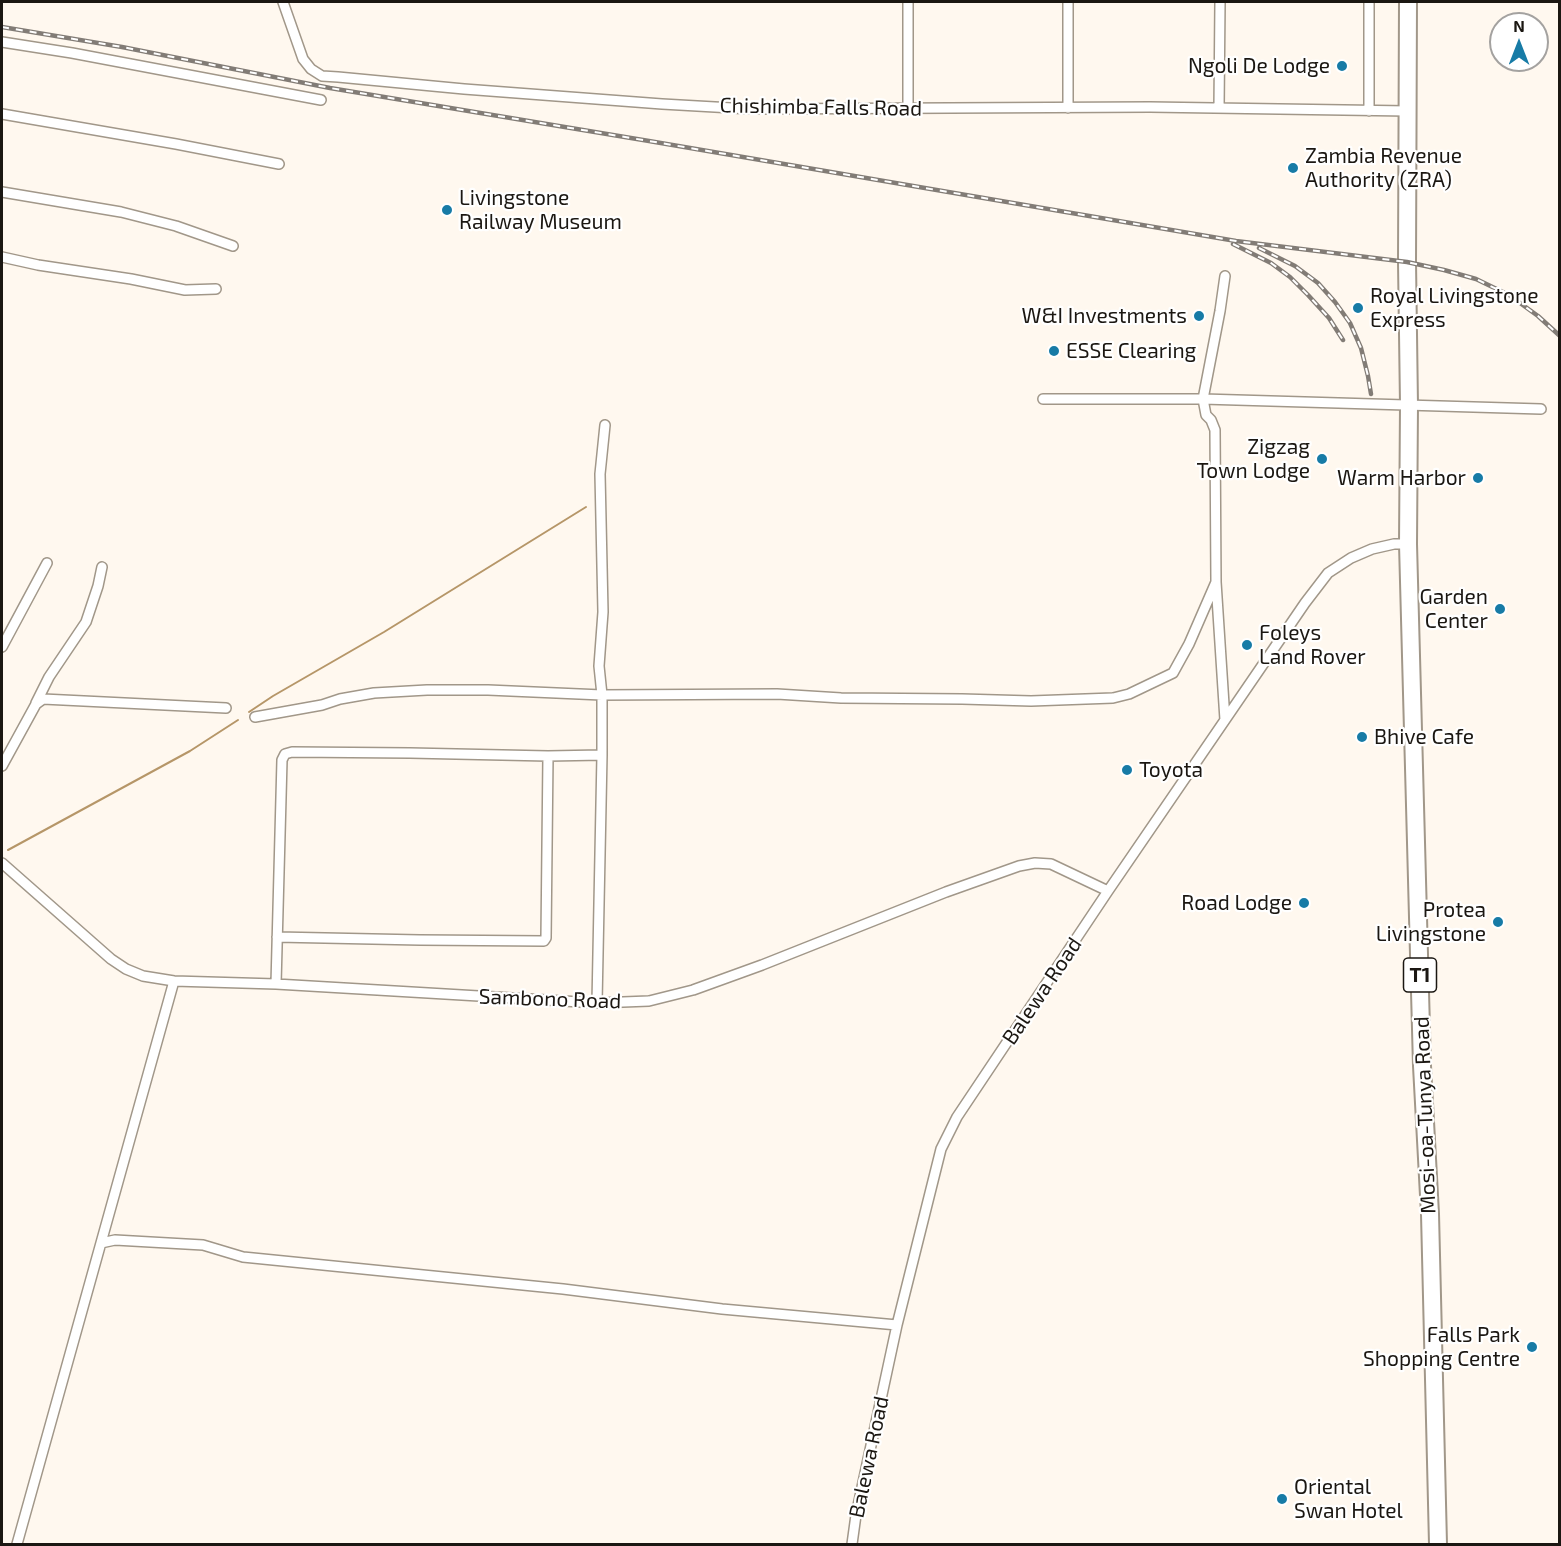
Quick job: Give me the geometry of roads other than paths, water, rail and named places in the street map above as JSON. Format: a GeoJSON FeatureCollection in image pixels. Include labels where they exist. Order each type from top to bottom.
{"type":"FeatureCollection","features":[{"type":"Feature","properties":{"kind":"highway","name":"Mosi-oa-Tunya Road"},"geometry":{"type":"LineString","coordinates":[[1408,2],[1408,544],[1422,1066],[1430,1214],[1438,1545]]}},
{"type":"Feature","properties":{"kind":"street","name":"Chishimba Falls Road"},"geometry":{"type":"LineString","coordinates":[[283,2],[303,59],[311,69],[322,76],[464,89],[750,109],[1219,108],[1408,111]]}},
{"type":"Feature","properties":{"kind":"street"},"geometry":{"type":"LineString","coordinates":[[908,2],[908,108]]}},
{"type":"Feature","properties":{"kind":"street"},"geometry":{"type":"LineString","coordinates":[[1068,2],[1068,108]]}},
{"type":"Feature","properties":{"kind":"street"},"geometry":{"type":"LineString","coordinates":[[1219,108],[1220,2]]}},
{"type":"Feature","properties":{"kind":"street"},"geometry":{"type":"LineString","coordinates":[[1369,2],[1369,111]]}},
{"type":"Feature","properties":{"kind":"street"},"geometry":{"type":"LineString","coordinates":[[2,42],[321,100]]}},
{"type":"Feature","properties":{"kind":"street"},"geometry":{"type":"LineString","coordinates":[[2,114],[279,164]]}},
{"type":"Feature","properties":{"kind":"street"},"geometry":{"type":"LineString","coordinates":[[2,192],[121,212],[176,226],[233,246]]}},
{"type":"Feature","properties":{"kind":"street"},"geometry":{"type":"LineString","coordinates":[[2,257],[185,290],[216,289]]}},
{"type":"Feature","properties":{"kind":"street"},"geometry":{"type":"LineString","coordinates":[[1225,276],[1203,399],[1206,415],[1215,430],[1216,582],[1225,720]]}},
{"type":"Feature","properties":{"kind":"street"},"geometry":{"type":"LineString","coordinates":[[1043,399],[1203,399],[1541,409]]}},
{"type":"Feature","properties":{"kind":"street"},"geometry":{"type":"LineString","coordinates":[[597,1003],[602,755],[602,695],[599,666],[603,612],[600,474],[605,425]]}},
{"type":"Feature","properties":{"kind":"street","name":"Balewa Road"},"geometry":{"type":"LineString","coordinates":[[852,1545],[856,1515],[897,1325],[941,1149],[957,1118],[1108,891],[1305,603],[1328,573],[1351,558],[1372,549],[1394,544],[1408,544]]}},
{"type":"Feature","properties":{"kind":"street"},"geometry":{"type":"LineString","coordinates":[[2,647],[47,563]]}},
{"type":"Feature","properties":{"kind":"street"},"geometry":{"type":"LineString","coordinates":[[2,766],[49,677],[86,622],[102,567]]}},
{"type":"Feature","properties":{"kind":"street"},"geometry":{"type":"LineString","coordinates":[[255,717],[322,705],[340,699],[392,691],[488,690],[602,695],[777,694],[841,698],[1030,701],[1113,698],[1129,694],[1173,673],[1189,644],[1216,582]]}},
{"type":"Feature","properties":{"kind":"street"},"geometry":{"type":"LineString","coordinates":[[36,704],[43,699],[52,699],[226,708]]}},
{"type":"Feature","properties":{"kind":"street"},"geometry":{"type":"LineString","coordinates":[[276,984],[282,760],[285,754],[292,752],[602,755]]}},
{"type":"Feature","properties":{"kind":"street"},"geometry":{"type":"LineString","coordinates":[[277,937],[544,941],[546,938],[548,756]]}},
{"type":"Feature","properties":{"kind":"street","name":"Sambono Road"},"geometry":{"type":"LineString","coordinates":[[2,863],[111,959],[143,976],[174,981],[276,984],[597,1003],[649,1001],[693,990],[1019,866],[1035,863],[1051,864],[1108,891]]}},
{"type":"Feature","properties":{"kind":"street"},"geometry":{"type":"LineString","coordinates":[[17,1545],[174,981]]}},
{"type":"Feature","properties":{"kind":"street"},"geometry":{"type":"LineString","coordinates":[[101,1243],[115,1240],[203,1245],[243,1257],[563,1289],[722,1309],[897,1325]]}},
{"type":"Feature","properties":{"kind":"waterway"},"geometry":{"type":"LineString","coordinates":[[249,712],[384,632],[586,507]]}},
{"type":"Feature","properties":{"kind":"waterway"},"geometry":{"type":"LineString","coordinates":[[8,850],[190,751],[238,720]]}},
{"type":"Feature","properties":{"kind":"railway"},"geometry":{"type":"LineString","coordinates":[[2,27],[122,47],[330,88],[1236,241],[1407,262],[1476,279],[1509,295],[1538,316],[1560,336]]}},
{"type":"Feature","properties":{"kind":"railway"},"geometry":{"type":"LineString","coordinates":[[1233,244],[1271,263],[1290,277],[1329,318],[1343,340]]}},
{"type":"Feature","properties":{"kind":"railway"},"geometry":{"type":"LineString","coordinates":[[1259,248],[1295,266],[1318,283],[1335,302],[1350,323],[1361,348],[1371,394]]}},
{"type":"Feature","properties":{"kind":"place","name":"Ngoli De Lodge"},"geometry":{"type":"Point","coordinates":[1342,66]}},
{"type":"Feature","properties":{"kind":"place","name":"Zambia Revenue Authority (ZRA)"},"geometry":{"type":"Point","coordinates":[1293,168]}},
{"type":"Feature","properties":{"kind":"place","name":"Livingstone Railway Museum"},"geometry":{"type":"Point","coordinates":[447,210]}},
{"type":"Feature","properties":{"kind":"place","name":"Royal Livingstone Express"},"geometry":{"type":"Point","coordinates":[1358,308]}},
{"type":"Feature","properties":{"kind":"place","name":"W&I Investments"},"geometry":{"type":"Point","coordinates":[1199,316]}},
{"type":"Feature","properties":{"kind":"place","name":"ESSE Clearing"},"geometry":{"type":"Point","coordinates":[1054,351]}},
{"type":"Feature","properties":{"kind":"place","name":"Zigzag Town Lodge"},"geometry":{"type":"Point","coordinates":[1322,459]}},
{"type":"Feature","properties":{"kind":"place","name":"Warm Harbor"},"geometry":{"type":"Point","coordinates":[1478,478]}},
{"type":"Feature","properties":{"kind":"place","name":"Garden Center"},"geometry":{"type":"Point","coordinates":[1500,609]}},
{"type":"Feature","properties":{"kind":"place","name":"Foleys Land Rover"},"geometry":{"type":"Point","coordinates":[1247,645]}},
{"type":"Feature","properties":{"kind":"place","name":"Bhive Cafe"},"geometry":{"type":"Point","coordinates":[1362,737]}},
{"type":"Feature","properties":{"kind":"place","name":"Toyota"},"geometry":{"type":"Point","coordinates":[1127,770]}},
{"type":"Feature","properties":{"kind":"place","name":"Road Lodge"},"geometry":{"type":"Point","coordinates":[1304,903]}},
{"type":"Feature","properties":{"kind":"place","name":"Protea Livingstone"},"geometry":{"type":"Point","coordinates":[1498,922]}},
{"type":"Feature","properties":{"kind":"place","name":"Falls Park Shopping Centre"},"geometry":{"type":"Point","coordinates":[1532,1347]}},
{"type":"Feature","properties":{"kind":"place","name":"Oriental Swan Hotel"},"geometry":{"type":"Point","coordinates":[1282,1499]}}]}
